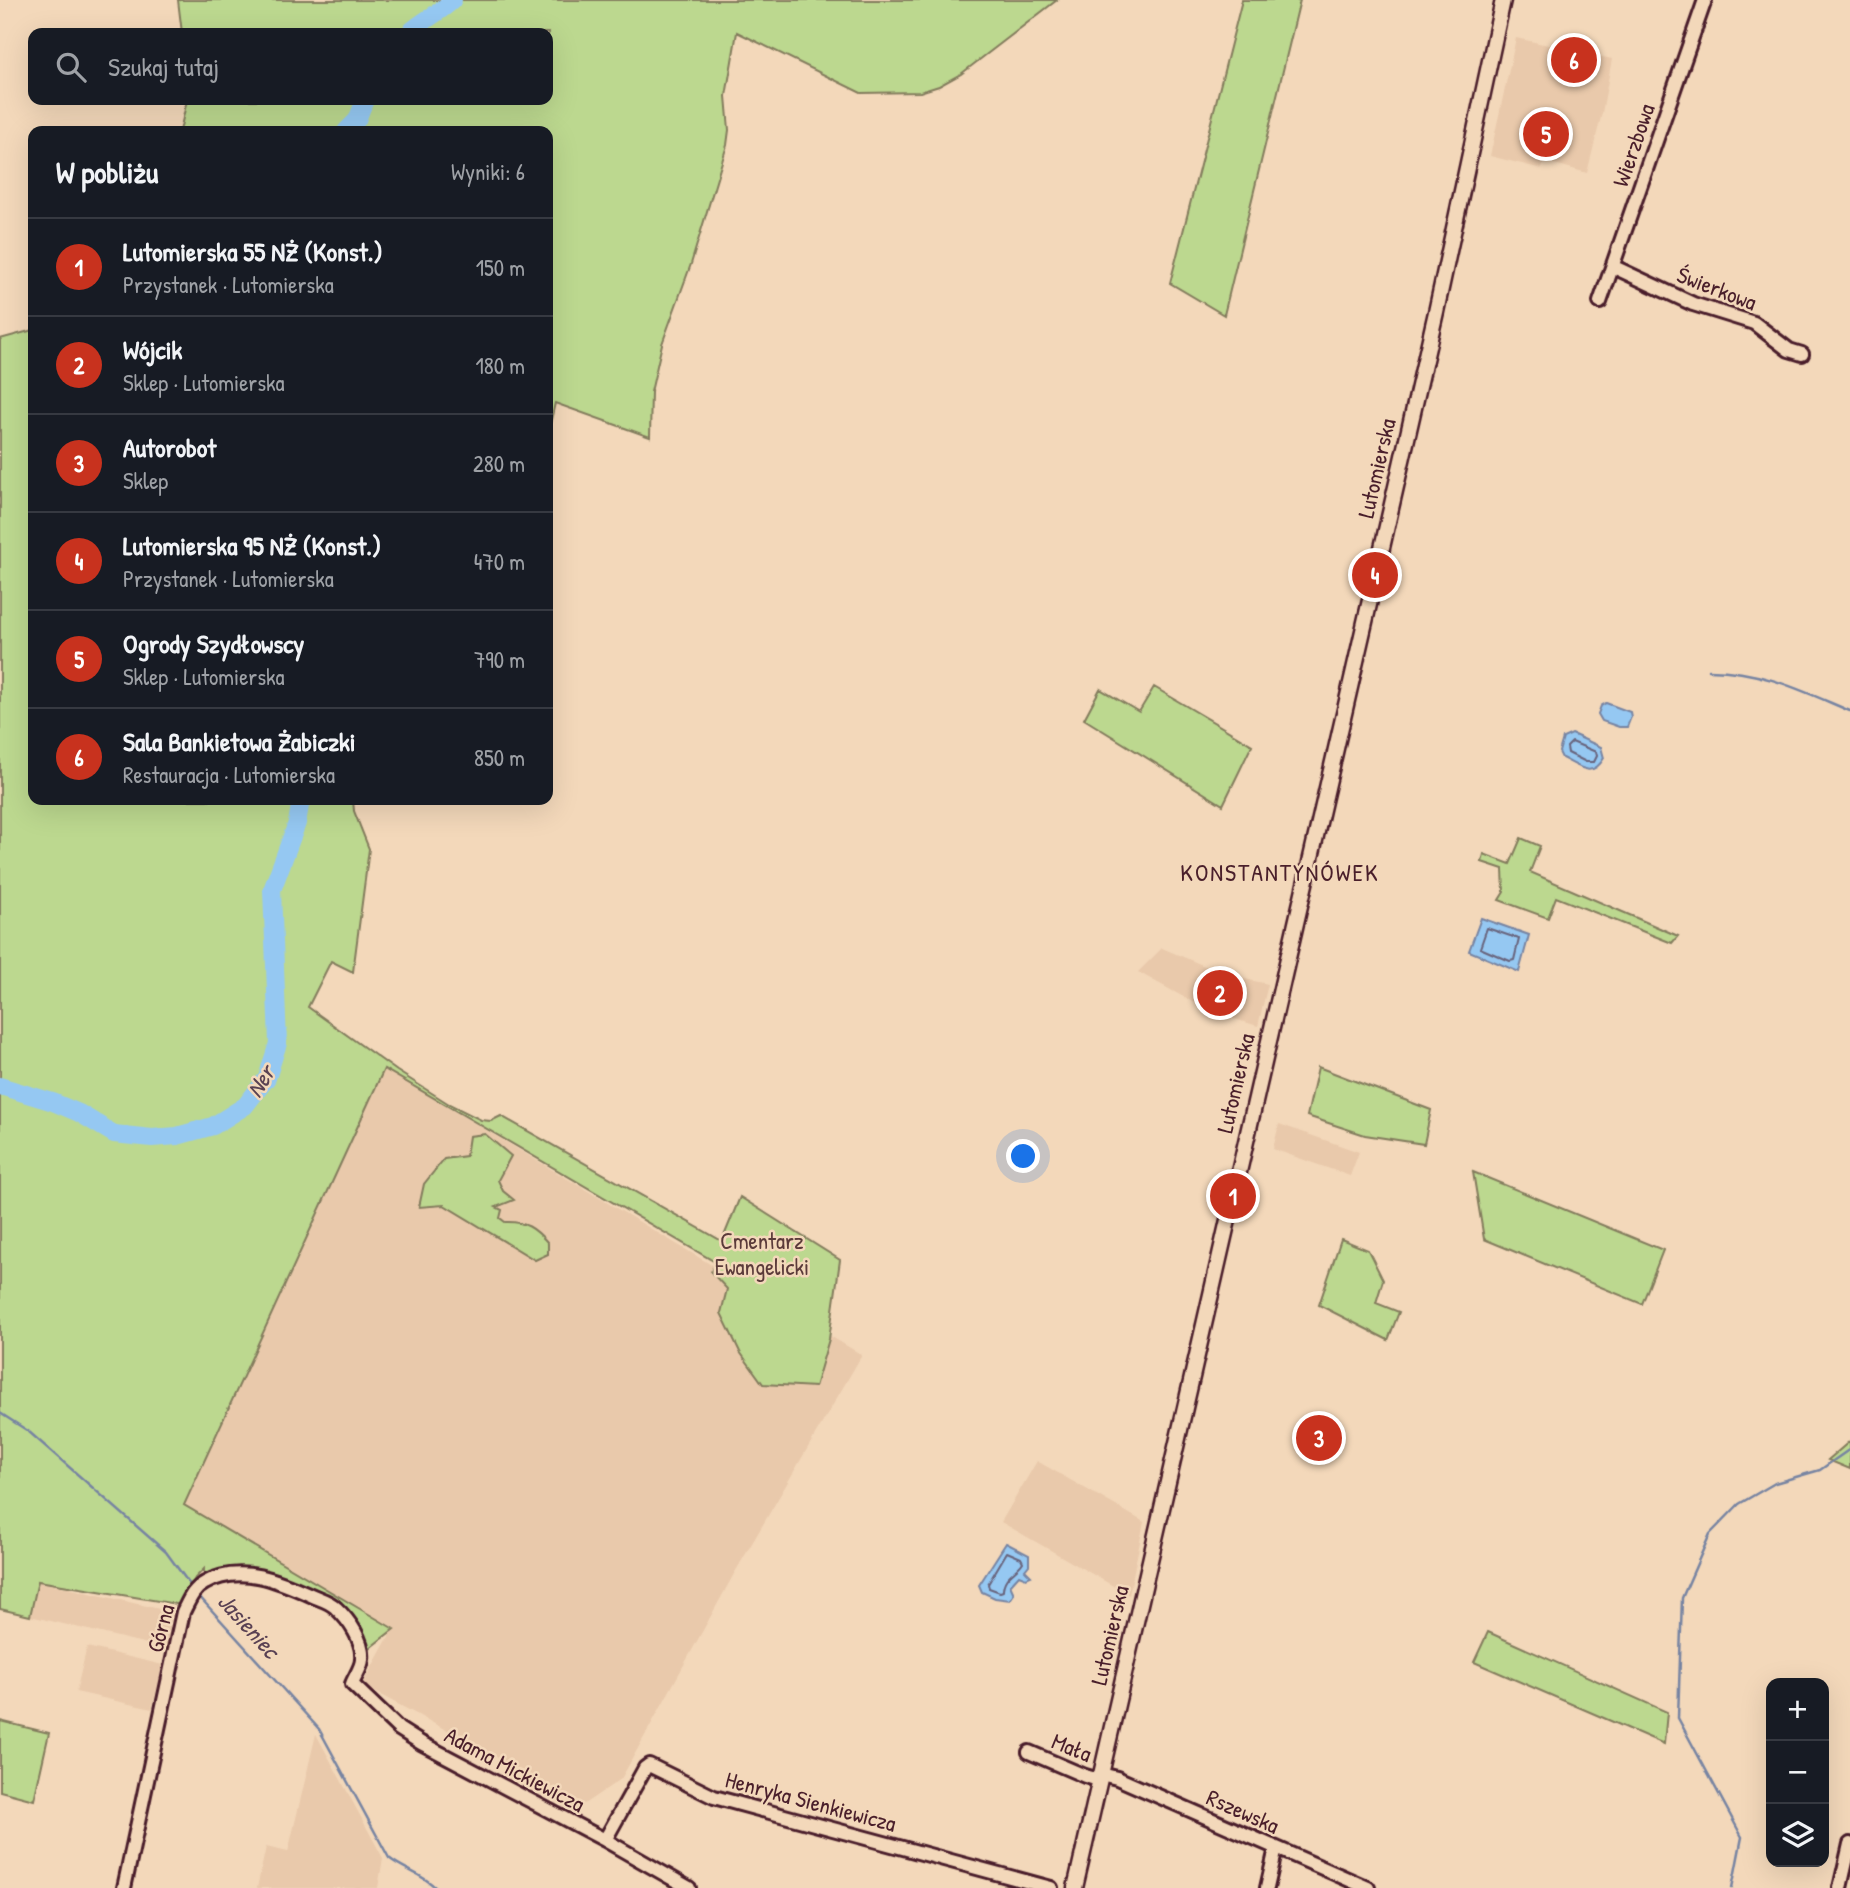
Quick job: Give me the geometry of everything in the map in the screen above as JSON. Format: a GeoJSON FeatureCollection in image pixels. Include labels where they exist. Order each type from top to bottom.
{"type":"FeatureCollection","features":[{"type":"Feature","properties":{"kind":"main road","name":"Lutomierska"},"geometry":{"type":"LineString","coordinates":[[1075,1888],[1436,312],[1503,0]]}},
{"type":"Feature","properties":{"kind":"street","name":"Wierzbowa"},"geometry":{"type":"LineString","coordinates":[[1601,302],[1705,0]]}},
{"type":"Feature","properties":{"kind":"street","name":"Świerkowa"},"geometry":{"type":"LineString","coordinates":[[1614,267],[1693,304],[1754,323],[1789,351],[1802,354]]}},
{"type":"Feature","properties":{"kind":"street","name":"Górna"},"geometry":{"type":"LineString","coordinates":[[124,1888],[183,1612],[195,1591],[219,1577],[243,1574],[275,1579],[335,1606],[357,1635],[362,1662]]}},
{"type":"Feature","properties":{"kind":"street","name":"Adama Mickiewicza"},"geometry":{"type":"LineString","coordinates":[[362,1662],[352,1684],[399,1729],[690,1888]]}},
{"type":"Feature","properties":{"kind":"street","name":"Mała"},"geometry":{"type":"LineString","coordinates":[[1029,1752],[1085,1776],[1100,1777]]}},
{"type":"Feature","properties":{"kind":"street","name":"Henryka Sienkiewicza"},"geometry":{"type":"LineString","coordinates":[[605,1840],[649,1765],[715,1797],[1051,1888]]}},
{"type":"Feature","properties":{"kind":"street","name":"Rszewska"},"geometry":{"type":"LineString","coordinates":[[1100,1777],[1117,1778],[1368,1888]]}},
{"type":"Feature","properties":{"kind":"street"},"geometry":{"type":"LineString","coordinates":[[1840,1888],[1850,1844]]}},
{"type":"Feature","properties":{"kind":"street"},"geometry":{"type":"LineString","coordinates":[[1267,1888],[1276,1848]]}},
{"type":"Feature","properties":{"kind":"shaded area"},"geometry":{"type":"Polygon","coordinates":[[[1516,38],[1612,59],[1587,173],[1544,161],[1542,169],[1490,156],[1516,38]]]}},
{"type":"Feature","properties":{"kind":"shaded area"},"geometry":{"type":"Polygon","coordinates":[[[1162,948],[1226,975],[1268,984],[1258,1026],[1211,1012],[1138,972],[1162,948]]]}},
{"type":"Feature","properties":{"kind":"shaded area"},"geometry":{"type":"Polygon","coordinates":[[[384,1069],[862,1355],[734,1574],[621,1779],[584,1804],[362,1685],[393,1629],[184,1505],[384,1069]]]}},
{"type":"Feature","properties":{"kind":"shaded area"},"geometry":{"type":"Polygon","coordinates":[[[1279,1124],[1359,1152],[1350,1176],[1273,1149],[1279,1124]]]}},
{"type":"Feature","properties":{"kind":"shaded area"},"geometry":{"type":"Polygon","coordinates":[[[1037,1461],[1144,1522],[1129,1595],[1001,1522],[1037,1461]]]}},
{"type":"Feature","properties":{"kind":"shaded area"},"geometry":{"type":"Polygon","coordinates":[[[37,1581],[177,1613],[168,1649],[30,1616],[37,1581]]]}},
{"type":"Feature","properties":{"kind":"shaded area"},"geometry":{"type":"Polygon","coordinates":[[[87,1647],[163,1665],[152,1709],[76,1692],[87,1647]]]}},
{"type":"Feature","properties":{"kind":"shaded area"},"geometry":{"type":"Polygon","coordinates":[[[316,1734],[383,1858],[378,1888],[257,1888],[266,1847],[288,1852],[316,1734]]]}},
{"type":"Feature","properties":{"kind":"green space"},"geometry":{"type":"Polygon","coordinates":[[[178,0],[1057,0],[961,74],[939,86],[920,92],[861,93],[737,32],[726,96],[729,130],[727,145],[691,264],[662,344],[651,392],[650,437],[555,403],[553,412],[553,126],[181,126],[186,105],[553,105],[553,28],[181,28],[178,0]]]}},
{"type":"Feature","properties":{"kind":"green space"},"geometry":{"type":"Polygon","coordinates":[[[1242,0],[1300,0],[1224,315],[1170,283],[1242,0]]]}},
{"type":"Feature","properties":{"kind":"green space","name":"Cmentarz Ewangelicki"},"geometry":{"type":"Polygon","coordinates":[[[28,331],[28,805],[353,805],[369,849],[353,972],[331,961],[308,1007],[397,1071],[449,1104],[481,1120],[491,1121],[501,1116],[722,1241],[740,1197],[840,1260],[829,1339],[815,1387],[763,1384],[740,1352],[721,1313],[727,1289],[711,1272],[715,1262],[384,1069],[184,1505],[394,1629],[362,1654],[335,1606],[243,1574],[204,1583],[204,1569],[195,1578],[182,1605],[38,1581],[30,1616],[0,1609],[0,339],[28,331]]]}},
{"type":"Feature","properties":{"kind":"green space"},"geometry":{"type":"Polygon","coordinates":[[[1154,687],[1252,745],[1223,805],[1084,719],[1100,689],[1139,712],[1154,687]]]}},
{"type":"Feature","properties":{"kind":"green space"},"geometry":{"type":"Polygon","coordinates":[[[1521,838],[1540,846],[1530,872],[1678,936],[1672,943],[1556,897],[1548,918],[1499,900],[1504,892],[1503,869],[1482,862],[1484,854],[1510,864],[1521,838]]]}},
{"type":"Feature","properties":{"kind":"green space"},"geometry":{"type":"Polygon","coordinates":[[[1318,1067],[1431,1110],[1424,1144],[1365,1135],[1307,1116],[1318,1067]]]}},
{"type":"Feature","properties":{"kind":"green space"},"geometry":{"type":"Polygon","coordinates":[[[485,1134],[511,1156],[498,1180],[503,1191],[514,1200],[496,1207],[502,1210],[500,1218],[505,1222],[529,1226],[548,1243],[548,1254],[535,1260],[444,1205],[419,1207],[424,1184],[444,1159],[466,1156],[469,1136],[485,1134]]]}},
{"type":"Feature","properties":{"kind":"green space"},"geometry":{"type":"Polygon","coordinates":[[[1473,1172],[1663,1250],[1642,1304],[1484,1239],[1473,1172]]]}},
{"type":"Feature","properties":{"kind":"green space"},"geometry":{"type":"Polygon","coordinates":[[[1341,1239],[1368,1250],[1383,1280],[1376,1303],[1399,1312],[1388,1340],[1319,1305],[1341,1239]]]}},
{"type":"Feature","properties":{"kind":"green space"},"geometry":{"type":"Polygon","coordinates":[[[1850,1441],[1850,1469],[1828,1460],[1850,1441]]]}},
{"type":"Feature","properties":{"kind":"green space"},"geometry":{"type":"Polygon","coordinates":[[[1488,1632],[1667,1712],[1664,1744],[1474,1662],[1488,1632]]]}},
{"type":"Feature","properties":{"kind":"green space"},"geometry":{"type":"Polygon","coordinates":[[[0,1721],[49,1733],[34,1800],[0,1791],[0,1721]]]}},
{"type":"Feature","properties":{"kind":"water"},"geometry":{"type":"Polygon","coordinates":[[[1606,703],[1630,712],[1627,727],[1602,721],[1598,714],[1601,706],[1606,703]]]}},
{"type":"Feature","properties":{"kind":"water"},"geometry":{"type":"Polygon","coordinates":[[[1572,734],[1601,747],[1604,758],[1595,768],[1585,769],[1562,758],[1559,752],[1563,738],[1572,734]]]}},
{"type":"Feature","properties":{"kind":"water"},"geometry":{"type":"Polygon","coordinates":[[[1481,918],[1529,935],[1519,972],[1469,951],[1481,918]]]}},
{"type":"Feature","properties":{"kind":"water"},"geometry":{"type":"Polygon","coordinates":[[[1006,1543],[1029,1555],[1029,1565],[1025,1570],[1031,1576],[1026,1578],[1019,1575],[1010,1585],[1014,1594],[1010,1600],[995,1598],[982,1592],[979,1585],[1006,1543]]]}},
{"type":"Feature","properties":{"kind":"waterway","name":"Ner"},"geometry":{"type":"LineString","coordinates":[[415,28],[453,0]]}},
{"type":"Feature","properties":{"kind":"waterway","name":"Ner"},"geometry":{"type":"LineString","coordinates":[[351,126],[357,120],[363,105]]}},
{"type":"Feature","properties":{"kind":"waterway"},"geometry":{"type":"LineString","coordinates":[[1709,670],[1765,678],[1850,711]]}},
{"type":"Feature","properties":{"kind":"waterway","name":"Ner"},"geometry":{"type":"LineString","coordinates":[[0,1086],[53,1102],[79,1113],[114,1134],[152,1138],[177,1136],[213,1126],[245,1106],[267,1078],[278,1043],[272,890],[297,823],[300,805]]}},
{"type":"Feature","properties":{"kind":"waterway","name":"Jasieniec"},"geometry":{"type":"LineString","coordinates":[[0,1413],[28,1431],[166,1552],[193,1589]]}},
{"type":"Feature","properties":{"kind":"waterway"},"geometry":{"type":"LineString","coordinates":[[1732,1888],[1742,1837],[1678,1718],[1682,1598],[1710,1534],[1739,1504],[1775,1483],[1820,1470],[1850,1449]]}},
{"type":"Feature","properties":{"kind":"waterway","name":"Jasieniec"},"geometry":{"type":"LineString","coordinates":[[197,1594],[319,1729],[389,1858],[436,1888]]}},
{"type":"Feature","properties":{"kind":"place","name":"Sala Bankietowa Żabiczki"},"geometry":{"type":"Point","coordinates":[1574,60]}},
{"type":"Feature","properties":{"kind":"place","name":"Ogrody Szydłowscy"},"geometry":{"type":"Point","coordinates":[1546,134]}},
{"type":"Feature","properties":{"kind":"place","name":"Lutomierska 95 NŻ (Konst.)"},"geometry":{"type":"Point","coordinates":[1375,575]}},
{"type":"Feature","properties":{"kind":"place","name":"Wójcik"},"geometry":{"type":"Point","coordinates":[1220,993]}},
{"type":"Feature","properties":{"kind":"place","name":"Lutomierska 55 NŻ (Konst.)"},"geometry":{"type":"Point","coordinates":[1233,1196]}},
{"type":"Feature","properties":{"kind":"place","name":"Autorobot"},"geometry":{"type":"Point","coordinates":[1319,1438]}},
{"type":"Feature","properties":{"kind":"district","name":"KONSTANTYNÓWEK"},"geometry":{"type":"Point","coordinates":[1280,872]}}]}
